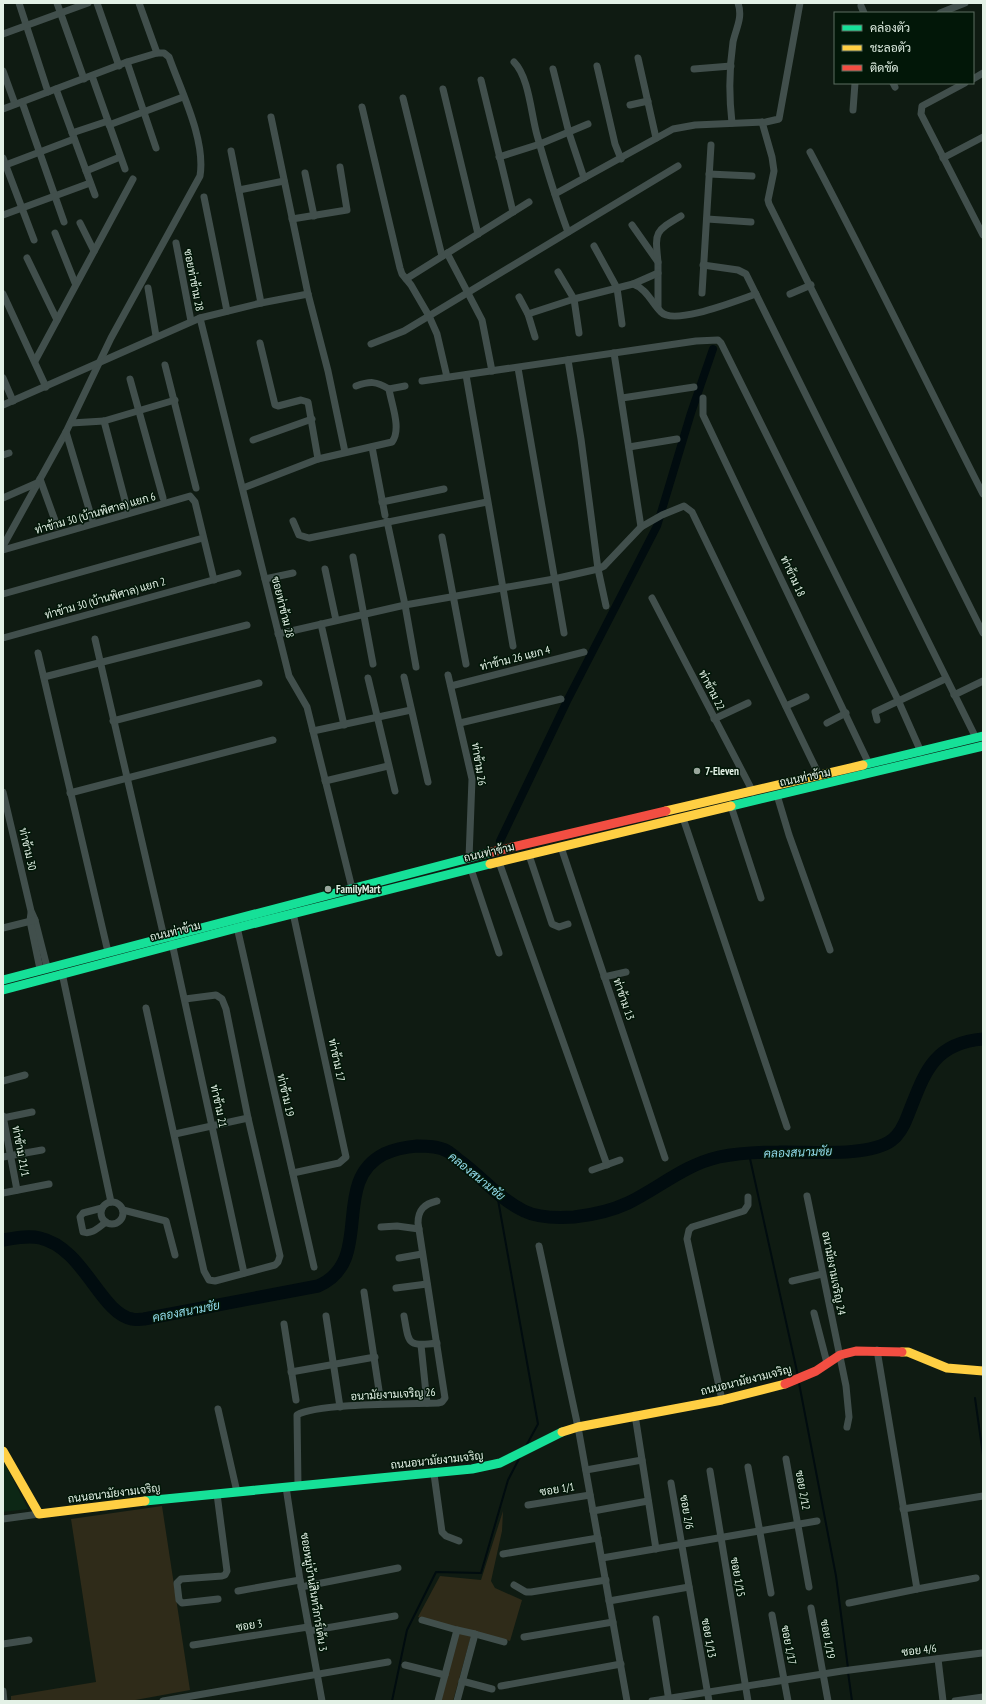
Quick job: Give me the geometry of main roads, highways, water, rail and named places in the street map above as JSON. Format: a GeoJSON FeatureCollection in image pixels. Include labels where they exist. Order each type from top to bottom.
{"type":"FeatureCollection","features":[{"type":"Feature","properties":{"kind":"waterway"},"geometry":{"type":"LineString","coordinates":[[500,841],[567,701],[657,526],[691,413],[713,349]]}},
{"type":"Feature","properties":{"kind":"waterway","name":"คลองสนามชัย"},"geometry":{"type":"LineString","coordinates":[[3,1240],[31,1237],[40,1238],[55,1244],[80,1266],[110,1305],[121,1314],[134,1319],[144,1319],[318,1286],[335,1274],[345,1259],[350,1241],[354,1201],[359,1183],[368,1167],[388,1152],[400,1148],[417,1146],[429,1146],[444,1149],[468,1167],[499,1194],[524,1211],[535,1215],[555,1217],[574,1217],[595,1214],[628,1203],[694,1165],[719,1157],[756,1153],[853,1151],[881,1146],[895,1138],[899,1132],[905,1122],[925,1074],[941,1054],[952,1047],[966,1042],[983,1039]]}},
{"type":"Feature","properties":{"kind":"waterway"},"geometry":{"type":"LineString","coordinates":[[749,1154],[798,1376]]}},
{"type":"Feature","properties":{"kind":"waterway"},"geometry":{"type":"LineString","coordinates":[[497,1194],[538,1424],[526,1446]]}},
{"type":"Feature","properties":{"kind":"waterway"},"geometry":{"type":"LineString","coordinates":[[799,1383],[836,1576],[848,1668]]}},
{"type":"Feature","properties":{"kind":"waterway"},"geometry":{"type":"LineString","coordinates":[[975,1398],[983,1455]]}},
{"type":"Feature","properties":{"kind":"waterway"},"geometry":{"type":"LineString","coordinates":[[392,1701],[407,1630],[436,1572],[481,1573],[508,1480],[520,1457]]}},
{"type":"Feature","properties":{"kind":"waterway"},"geometry":{"type":"LineString","coordinates":[[848,1672],[852,1701]]}},
{"type":"Feature","properties":{"kind":"place","name":"7-Eleven"},"geometry":{"type":"Point","coordinates":[697,771]}},
{"type":"Feature","properties":{"kind":"place","name":"FamilyMart"},"geometry":{"type":"Point","coordinates":[328,889]}}]}
